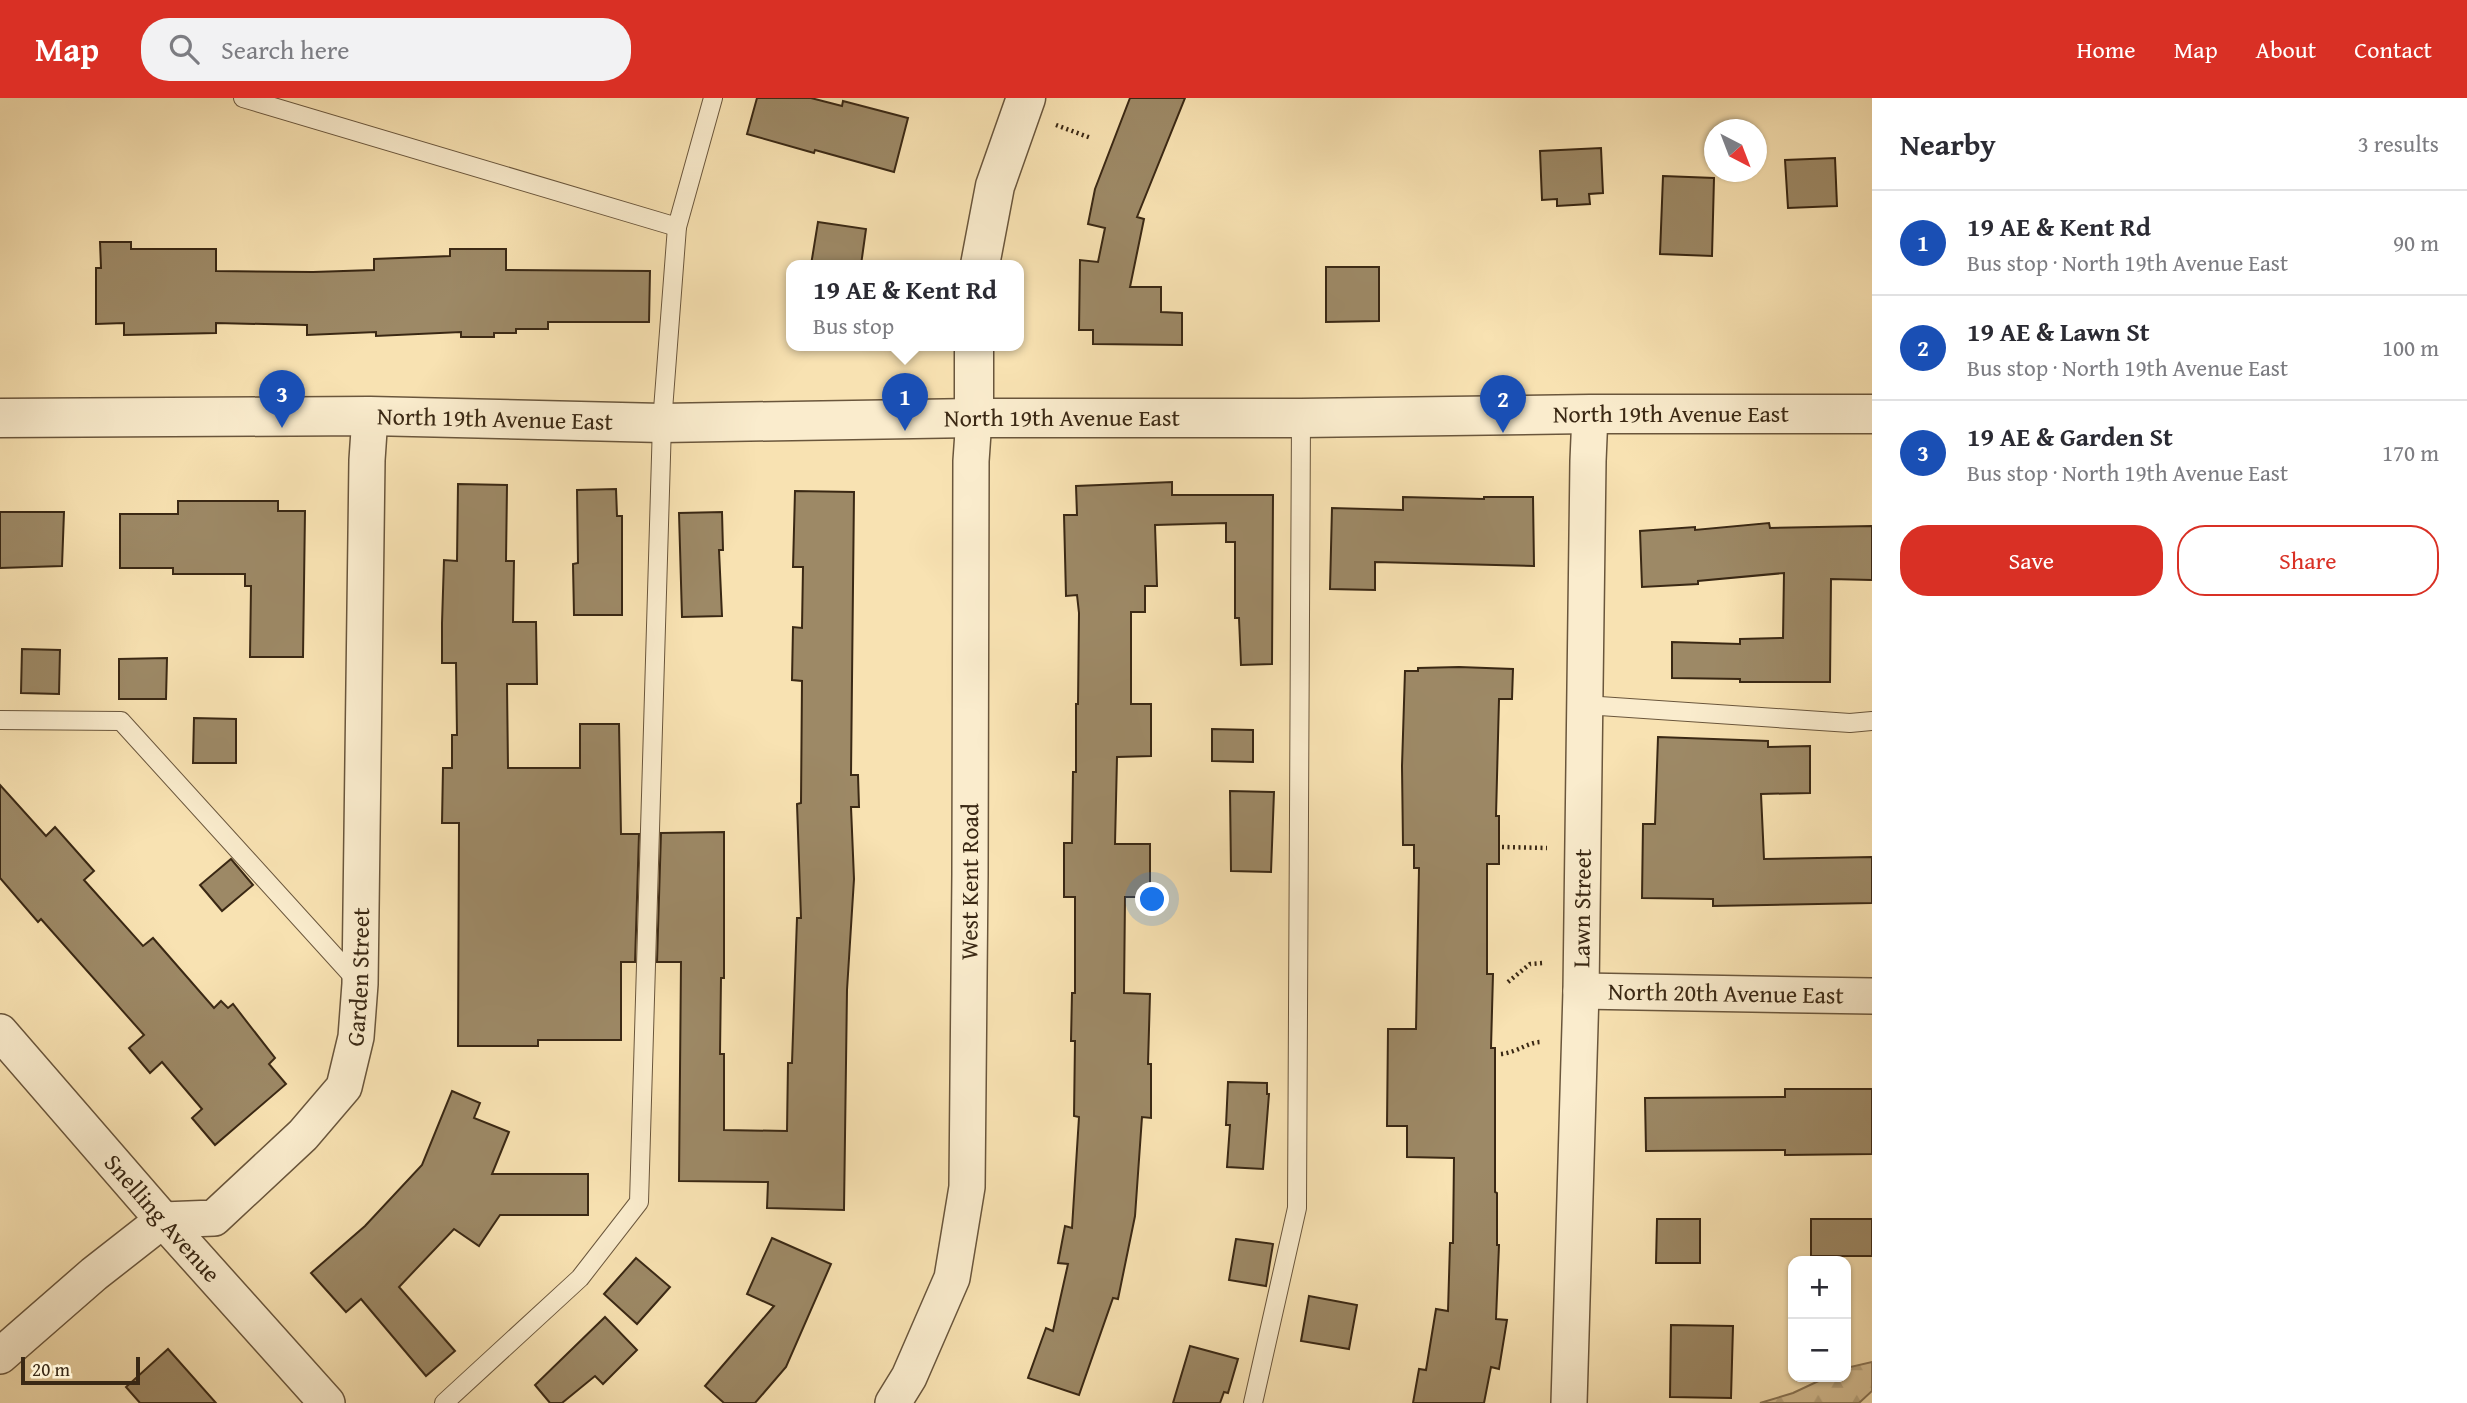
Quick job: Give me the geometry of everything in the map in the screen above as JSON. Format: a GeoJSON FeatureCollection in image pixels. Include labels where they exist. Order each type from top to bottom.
{"type":"FeatureCollection","features":[{"type":"Feature","properties":{"kind":"street"},"geometry":{"type":"LineString","coordinates":[[981,260],[995,186],[1026,98]]}},
{"type":"Feature","properties":{"kind":"street","name":"West Kent Road"},"geometry":{"type":"LineString","coordinates":[[892,1403],[909,1377],[952,1279],[967,1187],[974,351]]}},
{"type":"Feature","properties":{"kind":"street","name":"Lawn Street"},"geometry":{"type":"LineString","coordinates":[[1569,1403],[1581,991],[1588,461],[1591,414]]}},
{"type":"Feature","properties":{"kind":"street","name":"North 19th Avenue East"},"geometry":{"type":"LineString","coordinates":[[0,418],[370,416],[662,423],[974,418],[1872,414]]}},
{"type":"Feature","properties":{"kind":"street","name":"Garden Street"},"geometry":{"type":"LineString","coordinates":[[163,1220],[214,1218],[303,1135],[344,1087],[356,1037],[360,984],[367,460],[370,416]]}},
{"type":"Feature","properties":{"kind":"street","name":"North 20th Avenue East"},"geometry":{"type":"LineString","coordinates":[[1581,991],[1872,996]]}},
{"type":"Feature","properties":{"kind":"street","name":"Snelling Avenue"},"geometry":{"type":"LineString","coordinates":[[0,1032],[327,1403]]}},
{"type":"Feature","properties":{"kind":"street"},"geometry":{"type":"LineString","coordinates":[[0,1356],[94,1274],[163,1220]]}},
{"type":"Feature","properties":{"kind":"lane"},"geometry":{"type":"LineString","coordinates":[[243,98],[677,227]]}},
{"type":"Feature","properties":{"kind":"lane"},"geometry":{"type":"LineString","coordinates":[[444,1403],[580,1278],[639,1202],[662,423],[677,227],[713,98]]}},
{"type":"Feature","properties":{"kind":"lane"},"geometry":{"type":"LineString","coordinates":[[1253,1403],[1297,1208],[1301,418]]}},
{"type":"Feature","properties":{"kind":"lane"},"geometry":{"type":"LineString","coordinates":[[1585,705],[1850,723],[1872,722]]}},
{"type":"Feature","properties":{"kind":"lane"},"geometry":{"type":"LineString","coordinates":[[0,720],[121,721],[360,984]]}},
{"type":"Feature","properties":{"kind":"green space"},"geometry":{"type":"Polygon","coordinates":[[[1872,1362],[1872,1391],[1859,1403],[1760,1403],[1793,1393],[1816,1382],[1851,1382],[1851,1367],[1872,1362]]]}},
{"type":"Feature","properties":{"kind":"building"},"geometry":{"type":"Polygon","coordinates":[[[757,98],[811,98],[842,106],[843,101],[908,118],[894,172],[747,134],[757,98]]]}},
{"type":"Feature","properties":{"kind":"building"},"geometry":{"type":"Polygon","coordinates":[[[1130,98],[1185,98],[1137,217],[1144,219],[1130,287],[1161,287],[1161,312],[1182,313],[1182,345],[1093,344],[1093,330],[1079,330],[1080,260],[1098,262],[1105,228],[1088,224],[1095,189],[1130,98]]]}},
{"type":"Feature","properties":{"kind":"building"},"geometry":{"type":"Polygon","coordinates":[[[1601,148],[1603,193],[1589,194],[1590,204],[1557,206],[1557,199],[1542,200],[1540,151],[1601,148]]]}},
{"type":"Feature","properties":{"kind":"building"},"geometry":{"type":"Polygon","coordinates":[[[1835,158],[1837,206],[1788,208],[1785,160],[1835,158]]]}},
{"type":"Feature","properties":{"kind":"building"},"geometry":{"type":"Polygon","coordinates":[[[1663,176],[1704,178],[1704,182],[1714,182],[1712,256],[1660,254],[1663,176]]]}},
{"type":"Feature","properties":{"kind":"building"},"geometry":{"type":"Polygon","coordinates":[[[818,222],[866,229],[862,260],[812,260],[818,222]]]}},
{"type":"Feature","properties":{"kind":"building"},"geometry":{"type":"Polygon","coordinates":[[[100,242],[131,242],[131,249],[216,249],[216,271],[374,270],[374,259],[450,256],[450,249],[506,249],[506,270],[650,271],[649,322],[548,322],[548,329],[516,329],[516,333],[494,333],[494,337],[461,337],[461,332],[376,336],[376,332],[307,335],[307,325],[216,323],[216,333],[124,335],[124,323],[96,324],[96,268],[101,268],[100,242]]]}},
{"type":"Feature","properties":{"kind":"building"},"geometry":{"type":"Polygon","coordinates":[[[1326,267],[1379,267],[1379,321],[1326,322],[1326,267]]]}},
{"type":"Feature","properties":{"kind":"building"},"geometry":{"type":"Polygon","coordinates":[[[1172,482],[1172,495],[1273,495],[1272,664],[1241,665],[1239,618],[1235,618],[1235,542],[1226,542],[1226,523],[1155,525],[1157,586],[1145,586],[1145,612],[1131,612],[1131,704],[1151,704],[1151,756],[1117,757],[1115,844],[1150,844],[1150,897],[1125,897],[1124,993],[1150,994],[1148,1064],[1151,1064],[1151,1118],[1142,1117],[1135,1216],[1118,1299],[1113,1298],[1079,1395],[1028,1378],[1046,1328],[1053,1331],[1068,1264],[1058,1263],[1065,1226],[1072,1228],[1079,1117],[1074,1116],[1075,1041],[1071,1041],[1072,993],[1075,993],[1075,897],[1064,897],[1064,843],[1072,843],[1079,613],[1077,595],[1066,596],[1064,515],[1077,515],[1076,486],[1172,482]]]}},
{"type":"Feature","properties":{"kind":"building"},"geometry":{"type":"Polygon","coordinates":[[[458,484],[507,485],[506,561],[514,561],[513,622],[536,622],[537,684],[507,684],[508,768],[580,768],[580,724],[619,724],[621,834],[639,834],[635,962],[621,962],[621,1040],[538,1040],[538,1046],[458,1046],[459,823],[442,823],[443,768],[452,768],[452,735],[457,735],[456,663],[442,663],[442,623],[444,560],[457,561],[458,484]]]}},
{"type":"Feature","properties":{"kind":"building"},"geometry":{"type":"Polygon","coordinates":[[[616,489],[617,516],[622,516],[622,615],[574,615],[573,564],[578,563],[577,490],[616,489]]]}},
{"type":"Feature","properties":{"kind":"building"},"geometry":{"type":"Polygon","coordinates":[[[795,491],[854,492],[851,775],[858,775],[859,807],[851,807],[854,879],[847,990],[844,1210],[767,1208],[768,1182],[679,1181],[681,962],[657,962],[661,833],[724,832],[724,978],[721,978],[720,1054],[724,1054],[724,1130],[787,1131],[788,1063],[792,1063],[797,918],[801,918],[797,804],[801,803],[802,681],[792,680],[793,627],[802,628],[803,567],[793,567],[795,491]]]}},
{"type":"Feature","properties":{"kind":"building"},"geometry":{"type":"Polygon","coordinates":[[[1403,497],[1533,497],[1534,566],[1375,562],[1375,590],[1330,589],[1332,508],[1403,510],[1403,497]]]}},
{"type":"Feature","properties":{"kind":"building"},"geometry":{"type":"Polygon","coordinates":[[[178,501],[278,501],[278,511],[305,511],[303,657],[250,657],[251,586],[245,586],[245,574],[173,574],[173,568],[120,568],[120,514],[178,514],[178,501]]]}},
{"type":"Feature","properties":{"kind":"building"},"geometry":{"type":"Polygon","coordinates":[[[0,512],[64,512],[62,566],[0,568],[0,512]]]}},
{"type":"Feature","properties":{"kind":"building"},"geometry":{"type":"Polygon","coordinates":[[[722,512],[723,550],[719,550],[722,616],[682,617],[679,513],[722,512]]]}},
{"type":"Feature","properties":{"kind":"building"},"geometry":{"type":"Polygon","coordinates":[[[1769,523],[1770,528],[1872,526],[1872,580],[1831,579],[1830,682],[1740,682],[1740,679],[1672,678],[1672,642],[1740,644],[1740,639],[1783,638],[1784,573],[1698,581],[1698,584],[1642,587],[1640,531],[1695,527],[1695,530],[1769,523]]]}},
{"type":"Feature","properties":{"kind":"building"},"geometry":{"type":"Polygon","coordinates":[[[22,649],[60,650],[59,694],[21,693],[22,649]]]}},
{"type":"Feature","properties":{"kind":"building"},"geometry":{"type":"Polygon","coordinates":[[[167,658],[166,699],[119,699],[119,659],[167,658]]]}},
{"type":"Feature","properties":{"kind":"building"},"geometry":{"type":"Polygon","coordinates":[[[1459,667],[1513,669],[1512,699],[1499,699],[1496,816],[1499,816],[1499,864],[1487,864],[1487,974],[1493,974],[1491,1048],[1495,1048],[1495,1192],[1499,1245],[1496,1319],[1507,1320],[1499,1369],[1491,1367],[1484,1403],[1413,1403],[1419,1369],[1426,1370],[1436,1309],[1448,1311],[1450,1243],[1453,1243],[1454,1158],[1407,1157],[1407,1126],[1387,1126],[1388,1029],[1416,1029],[1419,868],[1414,868],[1414,845],[1403,845],[1405,671],[1459,667]]]}},
{"type":"Feature","properties":{"kind":"building"},"geometry":{"type":"Polygon","coordinates":[[[194,718],[236,719],[236,763],[193,763],[194,718]]]}},
{"type":"Feature","properties":{"kind":"building"},"geometry":{"type":"Polygon","coordinates":[[[1212,729],[1253,730],[1253,762],[1212,761],[1212,729]]]}},
{"type":"Feature","properties":{"kind":"building"},"geometry":{"type":"Polygon","coordinates":[[[1658,737],[1768,741],[1768,747],[1810,746],[1810,793],[1761,794],[1764,859],[1872,857],[1872,903],[1713,906],[1713,899],[1642,898],[1643,824],[1655,824],[1658,737]]]}},
{"type":"Feature","properties":{"kind":"building"},"geometry":{"type":"Polygon","coordinates":[[[0,785],[46,836],[55,827],[94,871],[84,880],[143,946],[153,938],[214,1008],[221,1001],[228,1008],[233,1004],[275,1058],[269,1064],[286,1084],[215,1145],[192,1118],[202,1109],[162,1062],[150,1073],[129,1048],[144,1035],[41,919],[38,922],[0,878],[0,785]]]}},
{"type":"Feature","properties":{"kind":"building"},"geometry":{"type":"Polygon","coordinates":[[[1230,791],[1274,792],[1271,872],[1231,871],[1230,791]]]}},
{"type":"Feature","properties":{"kind":"building"},"geometry":{"type":"Polygon","coordinates":[[[231,859],[253,885],[222,911],[200,885],[231,859]]]}},
{"type":"Feature","properties":{"kind":"building"},"geometry":{"type":"Polygon","coordinates":[[[1228,1082],[1267,1083],[1269,1094],[1263,1169],[1227,1167],[1230,1125],[1226,1125],[1228,1082]]]}},
{"type":"Feature","properties":{"kind":"building"},"geometry":{"type":"Polygon","coordinates":[[[1785,1089],[1872,1089],[1872,1154],[1785,1155],[1785,1150],[1646,1151],[1645,1098],[1785,1097],[1785,1089]]]}},
{"type":"Feature","properties":{"kind":"building"},"geometry":{"type":"Polygon","coordinates":[[[452,1091],[480,1103],[474,1118],[509,1132],[492,1174],[588,1174],[588,1215],[500,1215],[479,1246],[454,1229],[399,1287],[455,1351],[426,1376],[361,1299],[346,1312],[311,1273],[365,1226],[422,1165],[452,1091]]]}},
{"type":"Feature","properties":{"kind":"building"},"geometry":{"type":"Polygon","coordinates":[[[1657,1219],[1700,1219],[1700,1263],[1656,1263],[1657,1219]]]}},
{"type":"Feature","properties":{"kind":"building"},"geometry":{"type":"Polygon","coordinates":[[[1811,1219],[1872,1219],[1872,1256],[1811,1256],[1811,1219]]]}},
{"type":"Feature","properties":{"kind":"building"},"geometry":{"type":"Polygon","coordinates":[[[772,1238],[831,1264],[786,1367],[755,1403],[724,1403],[705,1386],[774,1306],[747,1294],[772,1238]]]}},
{"type":"Feature","properties":{"kind":"building"},"geometry":{"type":"Polygon","coordinates":[[[1236,1239],[1273,1244],[1266,1286],[1229,1280],[1236,1239]]]}},
{"type":"Feature","properties":{"kind":"building"},"geometry":{"type":"Polygon","coordinates":[[[636,1258],[670,1287],[637,1324],[604,1294],[636,1258]]]}},
{"type":"Feature","properties":{"kind":"building"},"geometry":{"type":"Polygon","coordinates":[[[1309,1296],[1357,1305],[1349,1349],[1301,1341],[1309,1296]]]}},
{"type":"Feature","properties":{"kind":"building"},"geometry":{"type":"Polygon","coordinates":[[[605,1317],[637,1350],[603,1384],[595,1376],[562,1403],[550,1403],[535,1385],[605,1317]]]}},
{"type":"Feature","properties":{"kind":"building"},"geometry":{"type":"Polygon","coordinates":[[[1671,1325],[1733,1326],[1731,1398],[1670,1397],[1671,1325]]]}},
{"type":"Feature","properties":{"kind":"building"},"geometry":{"type":"Polygon","coordinates":[[[1190,1346],[1238,1359],[1228,1393],[1224,1392],[1220,1403],[1173,1403],[1190,1346]]]}},
{"type":"Feature","properties":{"kind":"building"},"geometry":{"type":"Polygon","coordinates":[[[168,1349],[216,1403],[140,1403],[126,1387],[168,1349]]]}},
{"type":"Feature","properties":{"kind":"place","name":"19 AE & Garden St"},"geometry":{"type":"Point","coordinates":[282,428]}},
{"type":"Feature","properties":{"kind":"place","name":"19 AE & Kent Rd"},"geometry":{"type":"Point","coordinates":[905,431]}},
{"type":"Feature","properties":{"kind":"place","name":"19 AE & Lawn St"},"geometry":{"type":"Point","coordinates":[1503,433]}}]}
